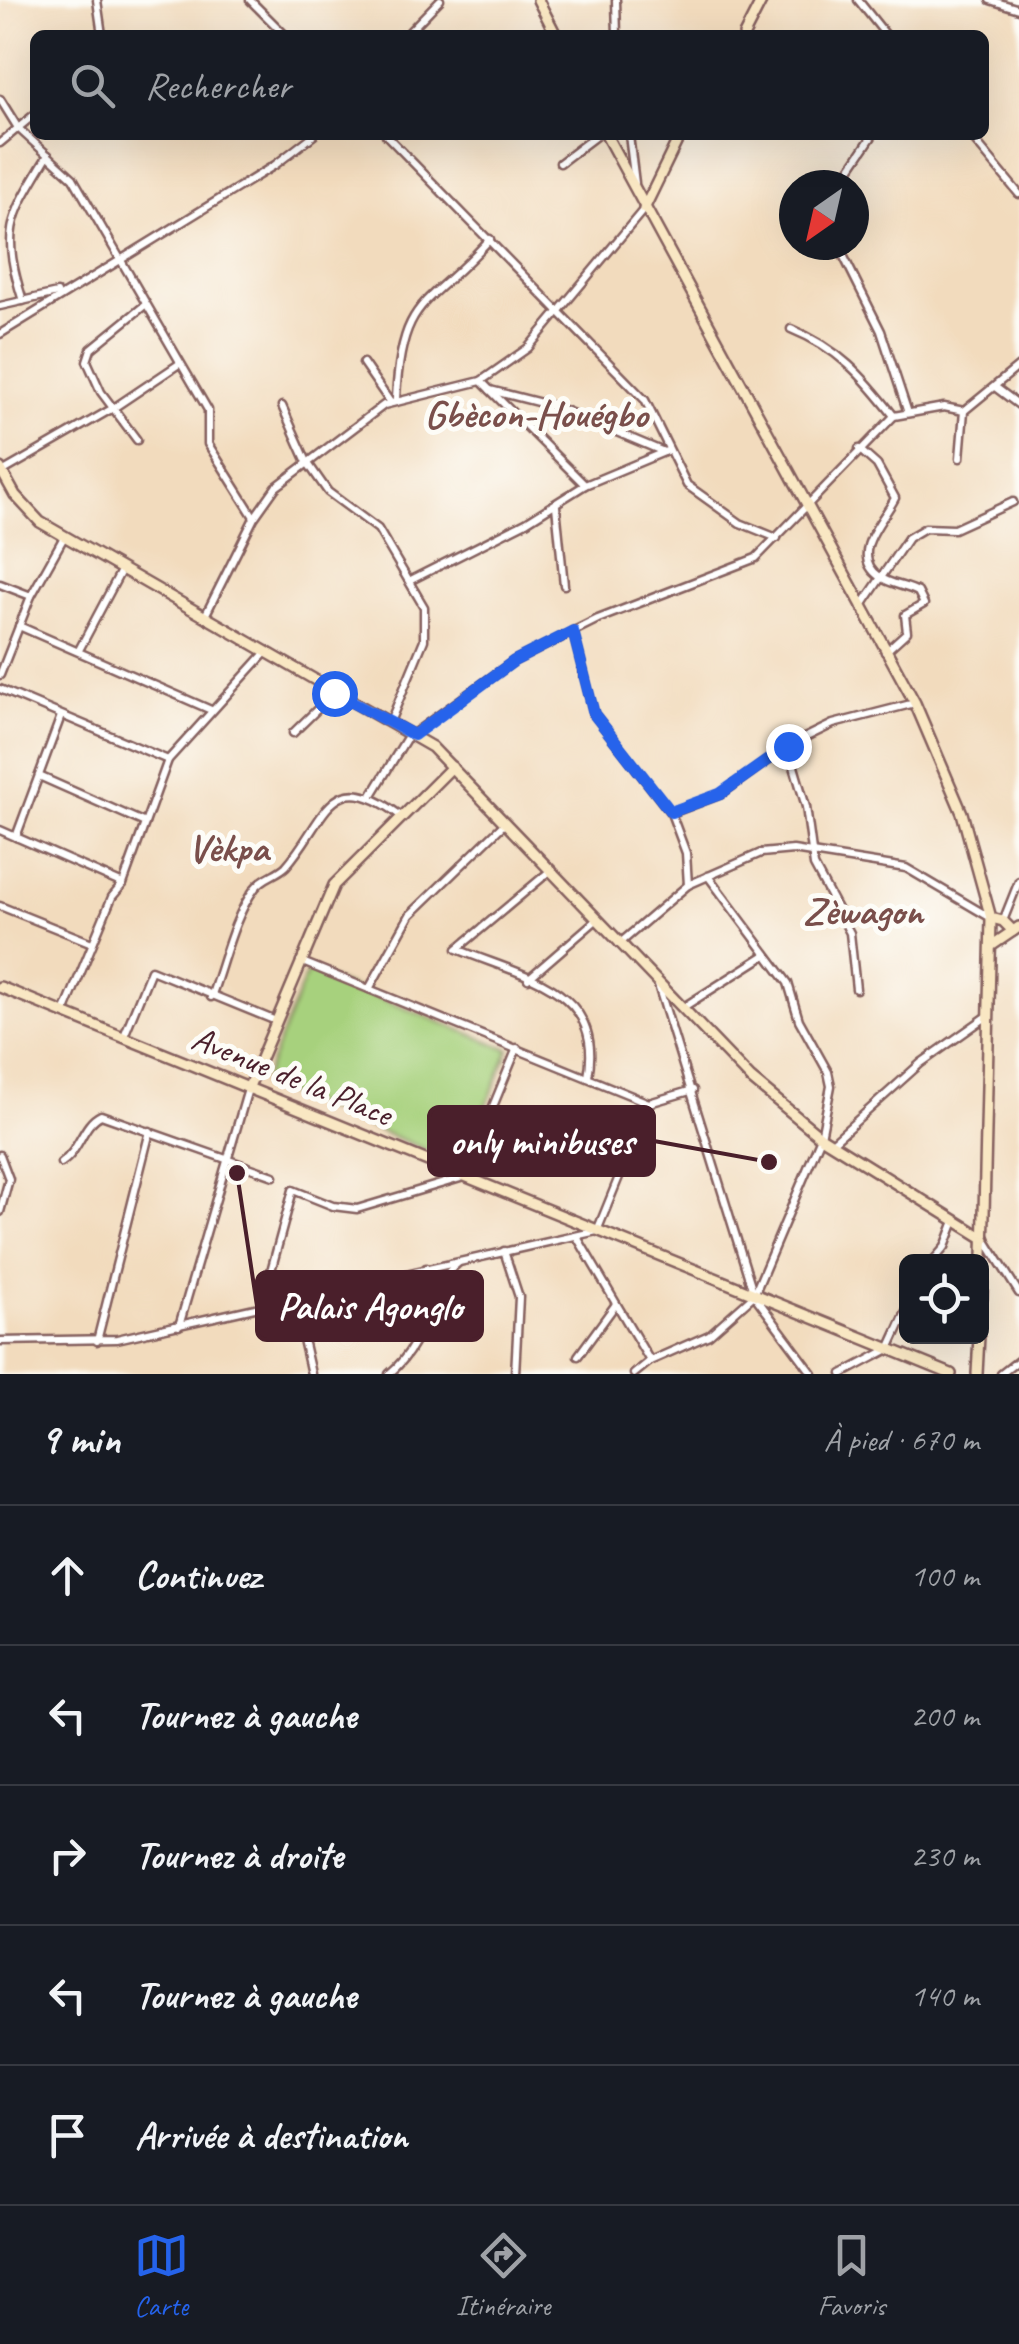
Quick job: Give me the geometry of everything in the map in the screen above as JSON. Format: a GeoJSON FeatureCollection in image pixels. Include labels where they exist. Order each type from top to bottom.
{"type":"FeatureCollection","features":[{"type":"Feature","properties":{"kind":"street"},"geometry":{"type":"LineString","coordinates":[[97,0],[101,30]]}},
{"type":"Feature","properties":{"kind":"street"},"geometry":{"type":"LineString","coordinates":[[250,0],[281,30]]}},
{"type":"Feature","properties":{"kind":"street"},"geometry":{"type":"LineString","coordinates":[[411,30],[440,0]]}},
{"type":"Feature","properties":{"kind":"street"},"geometry":{"type":"LineString","coordinates":[[538,0],[553,30]]}},
{"type":"Feature","properties":{"kind":"street"},"geometry":{"type":"LineString","coordinates":[[616,0],[617,30]]}},
{"type":"Feature","properties":{"kind":"street"},"geometry":{"type":"LineString","coordinates":[[747,30],[762,0]]}},
{"type":"Feature","properties":{"kind":"street"},"geometry":{"type":"LineString","coordinates":[[858,0],[882,30]]}},
{"type":"Feature","properties":{"kind":"street"},"geometry":{"type":"LineString","coordinates":[[990,0],[1019,10]]}},
{"type":"Feature","properties":{"kind":"street"},"geometry":{"type":"LineString","coordinates":[[0,98],[18,128],[30,139]]}},
{"type":"Feature","properties":{"kind":"street"},"geometry":{"type":"LineString","coordinates":[[0,143],[30,118]]}},
{"type":"Feature","properties":{"kind":"street"},"geometry":{"type":"LineString","coordinates":[[31,140],[73,178],[208,410],[208,444],[254,518]]}},
{"type":"Feature","properties":{"kind":"street"},"geometry":{"type":"LineString","coordinates":[[0,334],[275,165],[308,140]]}},
{"type":"Feature","properties":{"kind":"street"},"geometry":{"type":"LineString","coordinates":[[391,140],[645,400],[667,451],[693,490],[740,523],[777,538]]}},
{"type":"Feature","properties":{"kind":"street"},"geometry":{"type":"LineString","coordinates":[[560,163],[590,140]]}},
{"type":"Feature","properties":{"kind":"street"},"geometry":{"type":"LineString","coordinates":[[609,140],[884,653],[915,703],[962,813],[990,918],[984,1254]]}},
{"type":"Feature","properties":{"kind":"street"},"geometry":{"type":"LineString","coordinates":[[630,140],[636,194]]}},
{"type":"Feature","properties":{"kind":"street"},"geometry":{"type":"LineString","coordinates":[[205,616],[254,518],[276,486],[393,400],[481,381],[536,340],[644,209],[678,140]]}},
{"type":"Feature","properties":{"kind":"street"},"geometry":{"type":"LineString","coordinates":[[849,170],[870,140]]}},
{"type":"Feature","properties":{"kind":"street"},"geometry":{"type":"LineString","coordinates":[[974,140],[1019,194]]}},
{"type":"Feature","properties":{"kind":"street"},"geometry":{"type":"LineString","coordinates":[[23,301],[4,245],[12,218],[48,155]]}},
{"type":"Feature","properties":{"kind":"street"},"geometry":{"type":"LineString","coordinates":[[393,400],[400,348],[416,308],[490,239]]}},
{"type":"Feature","properties":{"kind":"street"},"geometry":{"type":"LineString","coordinates":[[846,260],[881,331],[907,410]]}},
{"type":"Feature","properties":{"kind":"street"},"geometry":{"type":"LineString","coordinates":[[0,306],[67,291]]}},
{"type":"Feature","properties":{"kind":"street"},"geometry":{"type":"LineString","coordinates":[[138,440],[101,392],[87,354],[145,305]]}},
{"type":"Feature","properties":{"kind":"street"},"geometry":{"type":"LineString","coordinates":[[790,329],[835,350],[862,375],[894,416]]}},
{"type":"Feature","properties":{"kind":"street"},"geometry":{"type":"LineString","coordinates":[[362,363],[393,400]]}},
{"type":"Feature","properties":{"kind":"street"},"geometry":{"type":"LineString","coordinates":[[179,364],[115,407],[1,470],[26,510],[64,537],[414,735],[452,767],[618,945],[751,1079],[821,1137],[985,1239],[1019,1293]]}},
{"type":"Feature","properties":{"kind":"street"},"geometry":{"type":"LineString","coordinates":[[960,458],[964,411],[1019,366]]}},
{"type":"Feature","properties":{"kind":"street"},"geometry":{"type":"LineString","coordinates":[[481,381],[585,484]]}},
{"type":"Feature","properties":{"kind":"street"},"geometry":{"type":"LineString","coordinates":[[995,387],[1019,406]]}},
{"type":"Feature","properties":{"kind":"street"},"geometry":{"type":"LineString","coordinates":[[490,390],[557,407],[667,451]]}},
{"type":"Feature","properties":{"kind":"street"},"geometry":{"type":"LineString","coordinates":[[282,406],[307,462],[336,501],[378,529],[424,607],[426,632],[390,722]]}},
{"type":"Feature","properties":{"kind":"street"},"geometry":{"type":"LineString","coordinates":[[372,795],[404,742],[514,661],[634,604],[756,558],[894,416],[907,410],[944,406],[964,411]]}},
{"type":"Feature","properties":{"kind":"street"},"geometry":{"type":"LineString","coordinates":[[859,449],[877,465],[894,498],[874,527],[868,546],[872,566],[880,578],[918,592],[924,604],[905,615],[907,632],[884,653]]}},
{"type":"Feature","properties":{"kind":"street"},"geometry":{"type":"LineString","coordinates":[[411,580],[556,506],[585,484],[667,451]]}},
{"type":"Feature","properties":{"kind":"street"},"geometry":{"type":"LineString","coordinates":[[861,607],[908,538],[925,528],[954,529],[1013,502]]}},
{"type":"Feature","properties":{"kind":"street"},"geometry":{"type":"LineString","coordinates":[[556,506],[564,585]]}},
{"type":"Feature","properties":{"kind":"street"},"geometry":{"type":"LineString","coordinates":[[0,675],[31,596],[64,537]]}},
{"type":"Feature","properties":{"kind":"street"},"geometry":{"type":"LineString","coordinates":[[80,650],[122,569]]}},
{"type":"Feature","properties":{"kind":"street"},"geometry":{"type":"LineString","coordinates":[[0,584],[31,596]]}},
{"type":"Feature","properties":{"kind":"street"},"geometry":{"type":"LineString","coordinates":[[19,626],[210,710]]}},
{"type":"Feature","properties":{"kind":"street"},"geometry":{"type":"LineString","coordinates":[[573,631],[594,714],[671,812],[686,853],[688,886]]}},
{"type":"Feature","properties":{"kind":"street"},"geometry":{"type":"LineString","coordinates":[[64,1013],[112,897],[123,884],[168,760],[266,652]]}},
{"type":"Feature","properties":{"kind":"street"},"geometry":{"type":"LineString","coordinates":[[0,689],[168,760]]}},
{"type":"Feature","properties":{"kind":"street"},"geometry":{"type":"LineString","coordinates":[[293,733],[334,693]]}},
{"type":"Feature","properties":{"kind":"street"},"geometry":{"type":"LineString","coordinates":[[671,812],[720,794],[788,746],[833,724],[915,703]]}},
{"type":"Feature","properties":{"kind":"street"},"geometry":{"type":"LineString","coordinates":[[16,837],[61,716]]}},
{"type":"Feature","properties":{"kind":"street"},"geometry":{"type":"LineString","coordinates":[[788,746],[819,881],[850,934],[856,989]]}},
{"type":"Feature","properties":{"kind":"street"},"geometry":{"type":"LineString","coordinates":[[179,1326],[248,1089],[334,885],[452,767]]}},
{"type":"Feature","properties":{"kind":"street"},"geometry":{"type":"LineString","coordinates":[[38,776],[145,823]]}},
{"type":"Feature","properties":{"kind":"street"},"geometry":{"type":"LineString","coordinates":[[212,996],[256,887],[286,866],[329,804],[346,794],[372,795],[400,816]]}},
{"type":"Feature","properties":{"kind":"street"},"geometry":{"type":"LineString","coordinates":[[369,989],[410,915],[504,824]]}},
{"type":"Feature","properties":{"kind":"street"},"geometry":{"type":"LineString","coordinates":[[0,830],[123,884]]}},
{"type":"Feature","properties":{"kind":"street"},"geometry":{"type":"LineString","coordinates":[[618,945],[688,886],[708,876],[761,853],[814,850],[906,868],[1016,929],[990,946]]}},
{"type":"Feature","properties":{"kind":"street"},"geometry":{"type":"LineString","coordinates":[[550,871],[458,949],[572,1002],[588,1022],[593,1046],[588,1077]]}},
{"type":"Feature","properties":{"kind":"street"},"geometry":{"type":"LineString","coordinates":[[634,1374],[650,1360],[709,1335],[754,1294],[821,1137],[830,1076],[799,1020],[788,983],[764,956],[708,876]]}},
{"type":"Feature","properties":{"kind":"street"},"geometry":{"type":"LineString","coordinates":[[1002,921],[1019,882]]}},
{"type":"Feature","properties":{"kind":"street"},"geometry":{"type":"LineString","coordinates":[[0,906],[92,944]]}},
{"type":"Feature","properties":{"kind":"street"},"geometry":{"type":"LineString","coordinates":[[528,979],[596,921]]}},
{"type":"Feature","properties":{"kind":"street"},"geometry":{"type":"LineString","coordinates":[[682,1008],[764,956]]}},
{"type":"Feature","properties":{"kind":"street"},"geometry":{"type":"LineString","coordinates":[[300,961],[649,1104],[693,1090]]}},
{"type":"Feature","properties":{"kind":"street"},"geometry":{"type":"LineString","coordinates":[[124,1036],[151,970],[276,1022]]}},
{"type":"Feature","properties":{"kind":"street"},"geometry":{"type":"LineString","coordinates":[[658,985],[754,1294],[813,1374]]}},
{"type":"Feature","properties":{"kind":"street","name":"Avenue de la Place"},"geometry":{"type":"LineString","coordinates":[[0,987],[951,1374]]}},
{"type":"Feature","properties":{"kind":"street"},"geometry":{"type":"LineString","coordinates":[[833,1142],[922,1063],[990,1014]]}},
{"type":"Feature","properties":{"kind":"street"},"geometry":{"type":"LineString","coordinates":[[262,1304],[294,1190],[333,1206],[356,1209],[464,1176],[516,1048]]}},
{"type":"Feature","properties":{"kind":"street"},"geometry":{"type":"LineString","coordinates":[[0,1341],[98,1341],[597,1231],[649,1104]]}},
{"type":"Feature","properties":{"kind":"street"},"geometry":{"type":"LineString","coordinates":[[61,1164],[73,1155],[96,1116],[112,1117],[274,1176]]}},
{"type":"Feature","properties":{"kind":"street"},"geometry":{"type":"LineString","coordinates":[[98,1341],[150,1130]]}},
{"type":"Feature","properties":{"kind":"street"},"geometry":{"type":"LineString","coordinates":[[0,1154],[9,1180],[0,1212]]}},
{"type":"Feature","properties":{"kind":"street"},"geometry":{"type":"LineString","coordinates":[[938,1254],[955,1222]]}},
{"type":"Feature","properties":{"kind":"street"},"geometry":{"type":"LineString","coordinates":[[576,1236],[650,1360]]}},
{"type":"Feature","properties":{"kind":"street"},"geometry":{"type":"LineString","coordinates":[[504,1251],[519,1297],[515,1374]]}},
{"type":"Feature","properties":{"kind":"street"},"geometry":{"type":"LineString","coordinates":[[389,1374],[418,1343],[436,1288],[462,1260]]}},
{"type":"Feature","properties":{"kind":"street"},"geometry":{"type":"LineString","coordinates":[[426,1268],[436,1288]]}},
{"type":"Feature","properties":{"kind":"street"},"geometry":{"type":"LineString","coordinates":[[293,1296],[310,1374]]}},
{"type":"Feature","properties":{"kind":"street"},"geometry":{"type":"LineString","coordinates":[[578,1356],[616,1304]]}},
{"type":"Feature","properties":{"kind":"street"},"geometry":{"type":"LineString","coordinates":[[842,1374],[889,1349],[899,1327]]}},
{"type":"Feature","properties":{"kind":"street"},"geometry":{"type":"LineString","coordinates":[[977,1374],[979,1344]]}},
{"type":"Feature","properties":{"kind":"street"},"geometry":{"type":"LineString","coordinates":[[1000,1374],[1019,1360]]}},
{"type":"Feature","properties":{"kind":"green space"},"geometry":{"type":"Polygon","coordinates":[[[308,970],[509,1049],[463,1165],[262,1083],[308,970]]]}},
{"type":"Feature","properties":{"kind":"place","name":"only minibuses"},"geometry":{"type":"Point","coordinates":[769,1162]}},
{"type":"Feature","properties":{"kind":"place","name":"Palais Agonglo"},"geometry":{"type":"Point","coordinates":[237,1173]}},
{"type":"Feature","properties":{"kind":"district","name":"Gbècon-Houégbo"},"geometry":{"type":"Point","coordinates":[536,414]}},
{"type":"Feature","properties":{"kind":"district","name":"Vèkpa"},"geometry":{"type":"Point","coordinates":[228,848]}},
{"type":"Feature","properties":{"kind":"district","name":"Zèwagon"},"geometry":{"type":"Point","coordinates":[863,911]}},
{"type":"Feature","properties":{"kind":"route"},"geometry":{"type":"LineString","coordinates":[[334,693],[414,735],[514,661],[573,631],[594,714],[671,812],[720,794],[788,746]]}}]}
